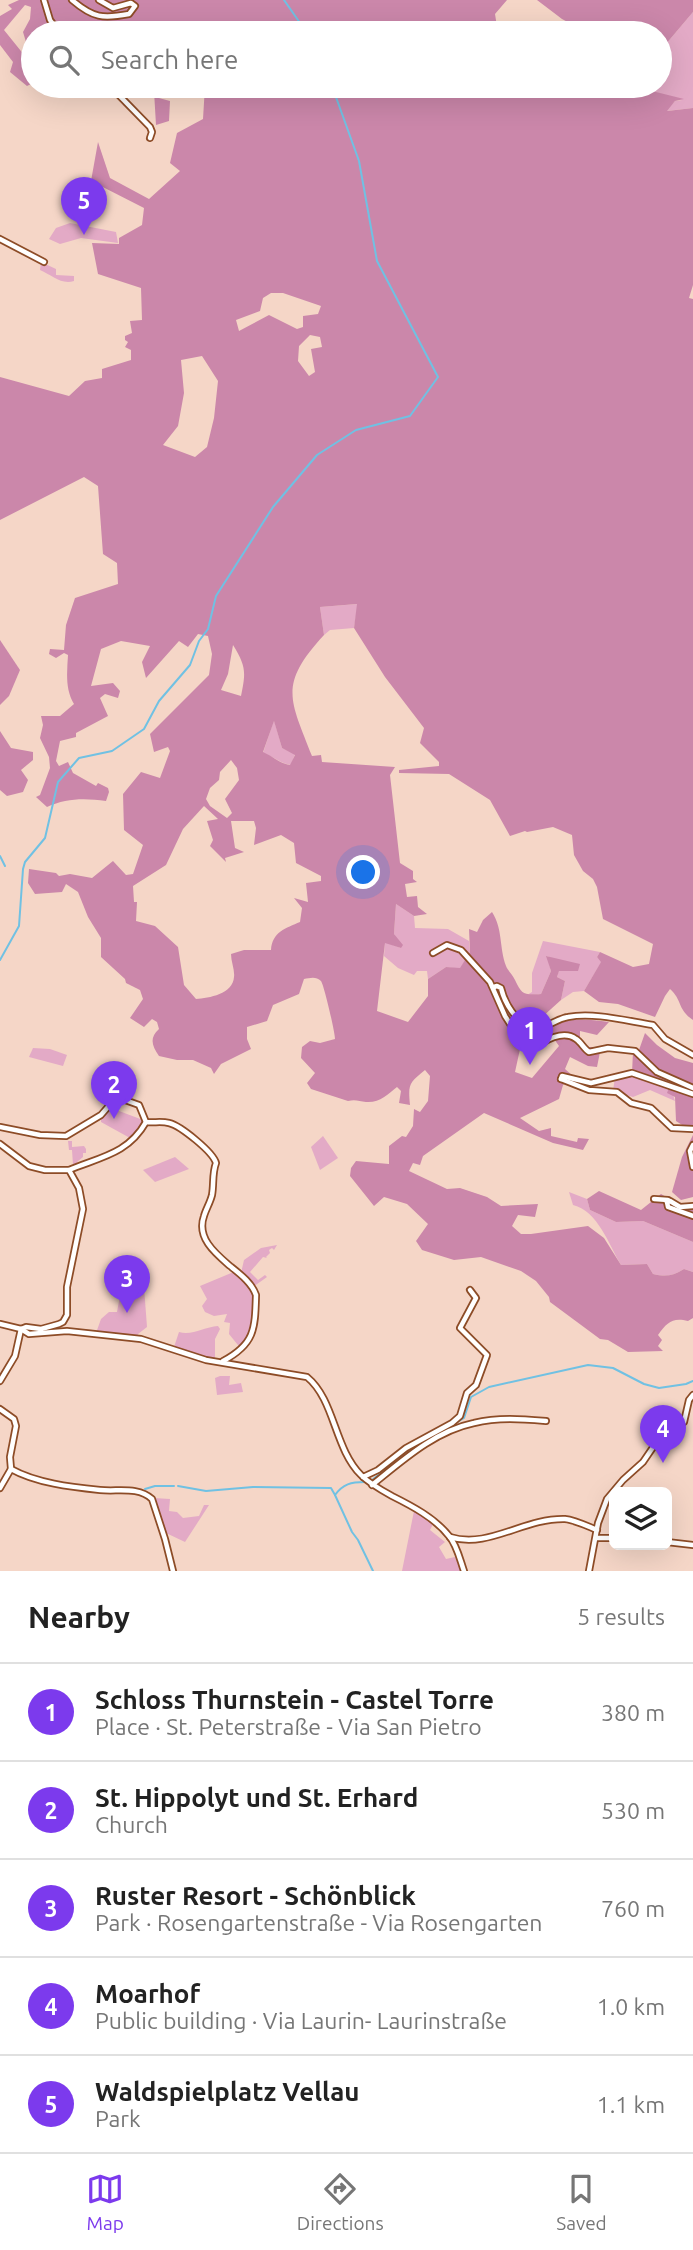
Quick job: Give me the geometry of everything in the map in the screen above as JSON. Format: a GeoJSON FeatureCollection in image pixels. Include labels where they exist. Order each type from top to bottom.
{"type":"FeatureCollection","features":[{"type":"Feature","properties":{"kind":"street"},"geometry":{"type":"LineString","coordinates":[[44,0],[51,21]]}},
{"type":"Feature","properties":{"kind":"street"},"geometry":{"type":"LineString","coordinates":[[72,0],[98,17],[129,15],[135,6],[131,3],[113,8],[99,0]]}},
{"type":"Feature","properties":{"kind":"street"},"geometry":{"type":"LineString","coordinates":[[122,98],[150,127],[150,138]]}},
{"type":"Feature","properties":{"kind":"street"},"geometry":{"type":"LineString","coordinates":[[0,239],[44,262]]}},
{"type":"Feature","properties":{"kind":"street"},"geometry":{"type":"LineString","coordinates":[[433,953],[447,945],[456,946],[494,988],[508,1023],[526,1039],[542,1043],[554,1036],[564,1036],[578,1040],[589,1052],[608,1048],[635,1051],[657,1072],[693,1088]]}},
{"type":"Feature","properties":{"kind":"street"},"geometry":{"type":"LineString","coordinates":[[494,988],[501,988],[516,1016],[531,1029],[541,1028],[566,1017],[579,1016],[653,1025],[665,1039],[693,1055]]}},
{"type":"Feature","properties":{"kind":"street"},"geometry":{"type":"LineString","coordinates":[[693,1094],[632,1073],[591,1083],[567,1076],[561,1078],[565,1083],[589,1090],[617,1092],[631,1103],[651,1108],[672,1128],[693,1129]]}},
{"type":"Feature","properties":{"kind":"street"},"geometry":{"type":"LineString","coordinates":[[0,1127],[40,1135],[66,1136],[101,1115],[114,1100],[137,1104],[146,1122]]}},
{"type":"Feature","properties":{"kind":"street"},"geometry":{"type":"LineString","coordinates":[[146,1122],[159,1121],[178,1126],[209,1150],[215,1159],[211,1199],[203,1218],[205,1236],[209,1247],[245,1279],[256,1295],[248,1343],[223,1362]]}},
{"type":"Feature","properties":{"kind":"street"},"geometry":{"type":"LineString","coordinates":[[0,1144],[29,1166],[45,1170],[69,1170],[123,1149],[146,1122]]}},
{"type":"Feature","properties":{"kind":"street"},"geometry":{"type":"LineString","coordinates":[[693,1145],[690,1151],[693,1167]]}},
{"type":"Feature","properties":{"kind":"street"},"geometry":{"type":"LineString","coordinates":[[21,1329],[41,1329],[59,1324],[67,1315],[67,1287],[83,1212],[81,1195],[69,1170]]}},
{"type":"Feature","properties":{"kind":"street"},"geometry":{"type":"LineString","coordinates":[[653,1199],[669,1201],[680,1207],[693,1206]]}},
{"type":"Feature","properties":{"kind":"street"},"geometry":{"type":"LineString","coordinates":[[669,1201],[666,1204],[668,1208],[693,1216]]}},
{"type":"Feature","properties":{"kind":"street"},"geometry":{"type":"LineString","coordinates":[[363,1478],[406,1448],[460,1416],[467,1393],[476,1385],[487,1355],[460,1328],[476,1298],[470,1290]]}},
{"type":"Feature","properties":{"kind":"street"},"geometry":{"type":"LineString","coordinates":[[0,1324],[21,1329],[29,1334],[66,1331],[141,1339],[189,1356],[309,1378],[320,1392],[344,1454],[363,1478],[416,1508],[450,1537],[481,1540],[544,1520],[568,1519],[597,1530]]}},
{"type":"Feature","properties":{"kind":"street"},"geometry":{"type":"LineString","coordinates":[[0,1381],[15,1356],[21,1329]]}},
{"type":"Feature","properties":{"kind":"street"},"geometry":{"type":"LineString","coordinates":[[589,1571],[603,1509],[612,1491],[643,1462],[658,1440],[684,1422],[689,1400],[693,1395]]}},
{"type":"Feature","properties":{"kind":"street"},"geometry":{"type":"LineString","coordinates":[[0,1409],[16,1422],[10,1469],[0,1488]]}},
{"type":"Feature","properties":{"kind":"street"},"geometry":{"type":"LineString","coordinates":[[372,1485],[417,1448],[473,1423],[511,1419],[546,1421]]}},
{"type":"Feature","properties":{"kind":"street"},"geometry":{"type":"LineString","coordinates":[[10,1469],[22,1476],[36,1479],[148,1495],[152,1499],[173,1571]]}},
{"type":"Feature","properties":{"kind":"street"},"geometry":{"type":"LineString","coordinates":[[450,1537],[464,1571]]}},
{"type":"Feature","properties":{"kind":"street"},"geometry":{"type":"LineString","coordinates":[[596,1538],[609,1538]]}},
{"type":"Feature","properties":{"kind":"street"},"geometry":{"type":"LineString","coordinates":[[672,1543],[693,1545]]}},
{"type":"Feature","properties":{"kind":"shaded area"},"geometry":{"type":"Polygon","coordinates":[[[19,0],[507,0],[495,14],[496,21],[29,21],[31,7],[25,5],[4,30],[21,51],[21,81],[10,72],[13,62],[0,45],[0,16],[12,9],[8,5],[19,0]]]}},
{"type":"Feature","properties":{"kind":"shaded area"},"geometry":{"type":"Polygon","coordinates":[[[537,0],[693,0],[693,12],[672,37],[672,21],[562,19],[537,0]]]}},
{"type":"Feature","properties":{"kind":"shaded area"},"geometry":{"type":"Polygon","coordinates":[[[693,12],[693,108],[666,111],[675,101],[682,100],[672,97],[672,37],[693,12]]]}},
{"type":"Feature","properties":{"kind":"shaded area"},"geometry":{"type":"Polygon","coordinates":[[[672,96],[684,99],[675,101],[667,111],[693,108],[693,285],[689,298],[693,299],[693,1020],[684,1012],[670,989],[655,1017],[618,1004],[599,1002],[584,991],[601,962],[597,957],[600,952],[633,967],[649,964],[653,944],[603,919],[597,887],[574,855],[572,835],[553,827],[510,836],[490,800],[449,774],[399,773],[399,770],[439,766],[439,762],[420,743],[424,728],[385,677],[354,628],[357,604],[320,607],[324,635],[300,667],[292,693],[298,720],[312,756],[321,755],[322,762],[395,767],[390,775],[400,863],[413,871],[413,879],[417,882],[405,884],[407,897],[417,896],[418,907],[427,914],[414,916],[396,904],[394,934],[403,945],[401,948],[385,943],[377,1011],[408,1022],[428,996],[428,979],[446,967],[460,968],[470,952],[469,929],[477,932],[483,920],[492,912],[498,925],[506,966],[524,993],[541,994],[551,971],[546,956],[580,964],[578,971],[559,971],[557,977],[565,981],[561,1000],[531,1027],[535,1031],[571,1020],[609,1022],[597,1035],[580,1031],[580,1039],[585,1047],[601,1047],[597,1067],[588,1066],[570,1057],[565,1069],[573,1076],[563,1085],[559,1099],[520,1118],[539,1131],[551,1128],[551,1136],[577,1142],[578,1138],[589,1139],[583,1150],[553,1143],[484,1113],[423,1156],[420,1165],[413,1163],[409,1171],[447,1189],[460,1188],[487,1197],[501,1206],[538,1204],[535,1217],[518,1215],[512,1226],[521,1234],[588,1226],[604,1238],[621,1265],[647,1264],[653,1274],[662,1275],[684,1269],[693,1272],[693,1318],[688,1321],[674,1320],[664,1327],[658,1335],[662,1340],[658,1346],[663,1351],[628,1352],[608,1340],[600,1339],[550,1302],[536,1281],[521,1271],[481,1257],[454,1260],[422,1250],[416,1241],[428,1224],[407,1204],[384,1197],[374,1206],[350,1176],[351,1168],[356,1161],[389,1164],[389,1146],[402,1136],[406,1137],[413,1126],[414,1109],[420,1112],[428,1101],[430,1076],[425,1070],[413,1081],[410,1088],[410,1105],[399,1103],[401,1091],[397,1087],[383,1098],[371,1102],[348,1101],[311,1089],[307,1083],[315,1073],[301,1058],[302,1047],[310,1041],[320,1043],[335,1039],[327,999],[319,979],[304,979],[299,994],[273,1005],[267,1021],[247,1027],[247,1039],[251,1049],[221,1064],[214,1074],[211,1068],[193,1060],[159,1056],[153,1042],[159,1029],[157,1022],[152,1019],[144,1027],[130,1018],[143,999],[140,990],[126,983],[101,957],[101,938],[88,917],[78,892],[66,884],[62,892],[35,894],[28,883],[29,869],[56,873],[59,876],[70,874],[92,878],[113,861],[126,875],[133,874],[143,845],[124,830],[123,794],[141,772],[160,778],[170,751],[168,747],[154,752],[150,734],[209,675],[212,654],[208,636],[198,634],[188,647],[179,641],[146,678],[142,662],[150,646],[121,641],[101,649],[91,686],[113,683],[120,691],[118,698],[105,694],[100,698],[108,716],[76,733],[76,737],[60,741],[56,761],[59,766],[68,762],[73,773],[96,786],[98,783],[108,788],[106,801],[76,800],[47,807],[36,797],[40,795],[50,768],[49,757],[40,738],[43,725],[41,716],[60,716],[74,704],[68,686],[68,655],[64,653],[56,658],[49,654],[50,649],[64,650],[66,625],[75,598],[118,584],[117,563],[103,554],[98,486],[84,477],[0,520],[0,377],[69,396],[85,381],[102,378],[102,369],[131,360],[131,350],[125,347],[128,342],[125,336],[132,333],[130,321],[142,320],[141,288],[98,274],[92,243],[119,244],[119,238],[142,225],[144,208],[91,181],[98,142],[110,178],[149,199],[180,171],[170,163],[177,133],[203,119],[204,98],[672,96]],[[271,293],[263,298],[260,311],[236,320],[239,331],[269,315],[297,329],[303,327],[303,316],[318,314],[321,306],[283,293],[271,293]],[[310,335],[299,346],[298,361],[309,376],[315,372],[311,349],[322,347],[320,337],[310,335]],[[202,356],[181,360],[184,393],[178,426],[163,445],[195,457],[207,447],[214,418],[218,381],[202,356]],[[233,645],[228,674],[221,690],[241,696],[244,669],[233,645]],[[274,721],[263,752],[290,765],[295,755],[282,748],[274,721]],[[231,760],[220,772],[219,780],[210,788],[206,799],[210,806],[227,818],[232,813],[225,799],[239,780],[237,768],[231,760]],[[204,806],[183,829],[166,865],[133,886],[134,902],[137,902],[136,921],[155,926],[178,947],[184,985],[196,999],[225,991],[233,983],[231,954],[244,950],[271,950],[277,935],[300,922],[302,908],[294,898],[308,902],[306,883],[321,881],[321,876],[296,863],[294,843],[281,835],[254,845],[254,821],[231,821],[235,848],[244,852],[225,858],[226,862],[210,846],[213,840],[207,821],[218,819],[204,806]],[[552,1036],[522,1040],[515,1072],[532,1078],[559,1046],[552,1036]]]}},
{"type":"Feature","properties":{"kind":"shaded area"},"geometry":{"type":"Polygon","coordinates":[[[154,98],[170,101],[169,121],[156,125],[154,98]]]}},
{"type":"Feature","properties":{"kind":"shaded area"},"geometry":{"type":"Polygon","coordinates":[[[70,223],[116,232],[118,243],[81,238],[60,244],[49,239],[56,228],[70,223]]]}},
{"type":"Feature","properties":{"kind":"shaded area"},"geometry":{"type":"Polygon","coordinates":[[[41,262],[56,269],[56,275],[74,276],[74,281],[61,281],[40,270],[41,262]]]}},
{"type":"Feature","properties":{"kind":"shaded area"},"geometry":{"type":"Polygon","coordinates":[[[358,604],[354,628],[330,630],[324,635],[320,607],[358,604]]]}},
{"type":"Feature","properties":{"kind":"shaded area"},"geometry":{"type":"Polygon","coordinates":[[[0,640],[20,670],[9,696],[0,705],[0,640]]]}},
{"type":"Feature","properties":{"kind":"shaded area"},"geometry":{"type":"Polygon","coordinates":[[[274,720],[282,748],[295,754],[291,765],[263,753],[274,720]]]}},
{"type":"Feature","properties":{"kind":"shaded area"},"geometry":{"type":"Polygon","coordinates":[[[0,731],[11,748],[33,752],[33,760],[21,770],[28,780],[23,792],[7,796],[0,790],[0,731]]]}},
{"type":"Feature","properties":{"kind":"shaded area"},"geometry":{"type":"Polygon","coordinates":[[[396,904],[414,916],[415,928],[448,929],[469,941],[470,952],[460,969],[446,967],[428,979],[427,971],[417,971],[414,975],[398,968],[384,956],[385,942],[401,948],[394,934],[396,904]]]}},
{"type":"Feature","properties":{"kind":"shaded area"},"geometry":{"type":"Polygon","coordinates":[[[543,941],[600,952],[597,957],[602,961],[584,991],[573,992],[561,1000],[565,981],[557,977],[559,970],[578,971],[547,956],[551,971],[541,994],[527,995],[532,992],[532,973],[543,941]]]}},
{"type":"Feature","properties":{"kind":"shaded area"},"geometry":{"type":"Polygon","coordinates":[[[645,1033],[675,1058],[693,1063],[693,1132],[676,1121],[675,1097],[667,1093],[670,1085],[632,1073],[633,1052],[639,1050],[645,1033]]]}},
{"type":"Feature","properties":{"kind":"shaded area"},"geometry":{"type":"Polygon","coordinates":[[[33,1048],[50,1049],[67,1055],[63,1066],[29,1057],[33,1048]]]}},
{"type":"Feature","properties":{"kind":"shaded area"},"geometry":{"type":"Polygon","coordinates":[[[628,1073],[670,1085],[675,1101],[650,1090],[633,1097],[613,1091],[615,1077],[628,1073]]]}},
{"type":"Feature","properties":{"kind":"shaded area"},"geometry":{"type":"Polygon","coordinates":[[[111,1108],[144,1122],[130,1138],[101,1122],[101,1118],[111,1108]]]}},
{"type":"Feature","properties":{"kind":"shaded area"},"geometry":{"type":"Polygon","coordinates":[[[693,1135],[693,1197],[681,1200],[672,1192],[682,1157],[693,1135]]]}},
{"type":"Feature","properties":{"kind":"shaded area"},"geometry":{"type":"Polygon","coordinates":[[[323,1136],[338,1158],[320,1170],[311,1147],[323,1136]]]}},
{"type":"Feature","properties":{"kind":"shaded area"},"geometry":{"type":"Polygon","coordinates":[[[68,1141],[72,1141],[72,1147],[84,1146],[86,1149],[77,1165],[73,1165],[68,1141]]]}},
{"type":"Feature","properties":{"kind":"shaded area"},"geometry":{"type":"Polygon","coordinates":[[[175,1157],[189,1169],[155,1182],[143,1170],[175,1157]]]}},
{"type":"Feature","properties":{"kind":"shaded area"},"geometry":{"type":"Polygon","coordinates":[[[599,1191],[641,1210],[661,1194],[680,1205],[693,1204],[693,1242],[643,1221],[616,1222],[590,1210],[587,1199],[599,1191]]]}},
{"type":"Feature","properties":{"kind":"shaded area"},"geometry":{"type":"Polygon","coordinates":[[[569,1192],[587,1199],[590,1210],[616,1222],[643,1221],[693,1242],[693,1272],[684,1269],[662,1275],[653,1274],[647,1264],[621,1265],[596,1221],[582,1208],[573,1205],[569,1192]]]}},
{"type":"Feature","properties":{"kind":"shaded area"},"geometry":{"type":"Polygon","coordinates":[[[277,1245],[274,1250],[269,1250],[267,1258],[263,1257],[250,1272],[258,1280],[265,1275],[267,1277],[253,1287],[241,1273],[244,1260],[261,1248],[277,1245]]]}},
{"type":"Feature","properties":{"kind":"shaded area"},"geometry":{"type":"Polygon","coordinates":[[[236,1271],[255,1292],[252,1328],[242,1350],[229,1334],[230,1323],[224,1322],[227,1314],[214,1316],[205,1312],[202,1306],[207,1299],[200,1286],[236,1271]]]}},
{"type":"Feature","properties":{"kind":"shaded area"},"geometry":{"type":"Polygon","coordinates":[[[144,1287],[147,1327],[137,1338],[96,1333],[101,1319],[109,1312],[117,1312],[121,1290],[144,1287]]]}},
{"type":"Feature","properties":{"kind":"shaded area"},"geometry":{"type":"Polygon","coordinates":[[[218,1326],[220,1329],[215,1339],[215,1361],[173,1350],[179,1332],[189,1333],[218,1326]]]}},
{"type":"Feature","properties":{"kind":"shaded area"},"geometry":{"type":"Polygon","coordinates":[[[230,1376],[229,1385],[241,1383],[243,1392],[217,1395],[215,1378],[230,1376]]]}},
{"type":"Feature","properties":{"kind":"shaded area"},"geometry":{"type":"Polygon","coordinates":[[[154,1498],[170,1499],[169,1511],[177,1512],[183,1518],[199,1516],[204,1505],[209,1505],[185,1542],[166,1533],[154,1498]]]}},
{"type":"Feature","properties":{"kind":"shaded area"},"geometry":{"type":"Polygon","coordinates":[[[414,1511],[433,1524],[430,1530],[445,1542],[439,1547],[446,1559],[455,1557],[461,1571],[402,1571],[414,1511]]]}},
{"type":"Feature","properties":{"kind":"waterway"},"geometry":{"type":"LineString","coordinates":[[284,0],[299,21]]}},
{"type":"Feature","properties":{"kind":"waterway"},"geometry":{"type":"LineString","coordinates":[[0,960],[19,926],[23,869],[25,862],[45,838],[58,782],[79,758],[112,751],[144,729],[159,701],[190,665],[199,641],[208,629],[216,596],[273,507],[317,455],[356,430],[410,416],[438,377],[377,261],[359,161],[336,98]]}},
{"type":"Feature","properties":{"kind":"waterway"},"geometry":{"type":"LineString","coordinates":[[0,856],[5,866]]}},
{"type":"Feature","properties":{"kind":"waterway"},"geometry":{"type":"LineString","coordinates":[[372,1480],[409,1451],[464,1418],[471,1397],[489,1387],[588,1365],[613,1368],[644,1384],[659,1388],[693,1381]]}},
{"type":"Feature","properties":{"kind":"waterway"},"geometry":{"type":"LineString","coordinates":[[365,1482],[348,1484],[335,1495],[373,1571]]}},
{"type":"Feature","properties":{"kind":"waterway"},"geometry":{"type":"LineString","coordinates":[[145,1489],[174,1486]]}},
{"type":"Feature","properties":{"kind":"waterway"},"geometry":{"type":"LineString","coordinates":[[178,1486],[206,1491],[253,1487],[331,1488],[335,1495]]}},
{"type":"Feature","properties":{"kind":"place","name":"Waldspielplatz Vellau"},"geometry":{"type":"Point","coordinates":[84,235]}},
{"type":"Feature","properties":{"kind":"place","name":"Schloss Thurnstein - Castel Torre"},"geometry":{"type":"Point","coordinates":[530,1065]}},
{"type":"Feature","properties":{"kind":"place","name":"St. Hippolyt und St. Erhard"},"geometry":{"type":"Point","coordinates":[114,1119]}},
{"type":"Feature","properties":{"kind":"place","name":"Ruster Resort - Schönblick"},"geometry":{"type":"Point","coordinates":[127,1313]}},
{"type":"Feature","properties":{"kind":"place","name":"Moarhof"},"geometry":{"type":"Point","coordinates":[663,1463]}}]}
